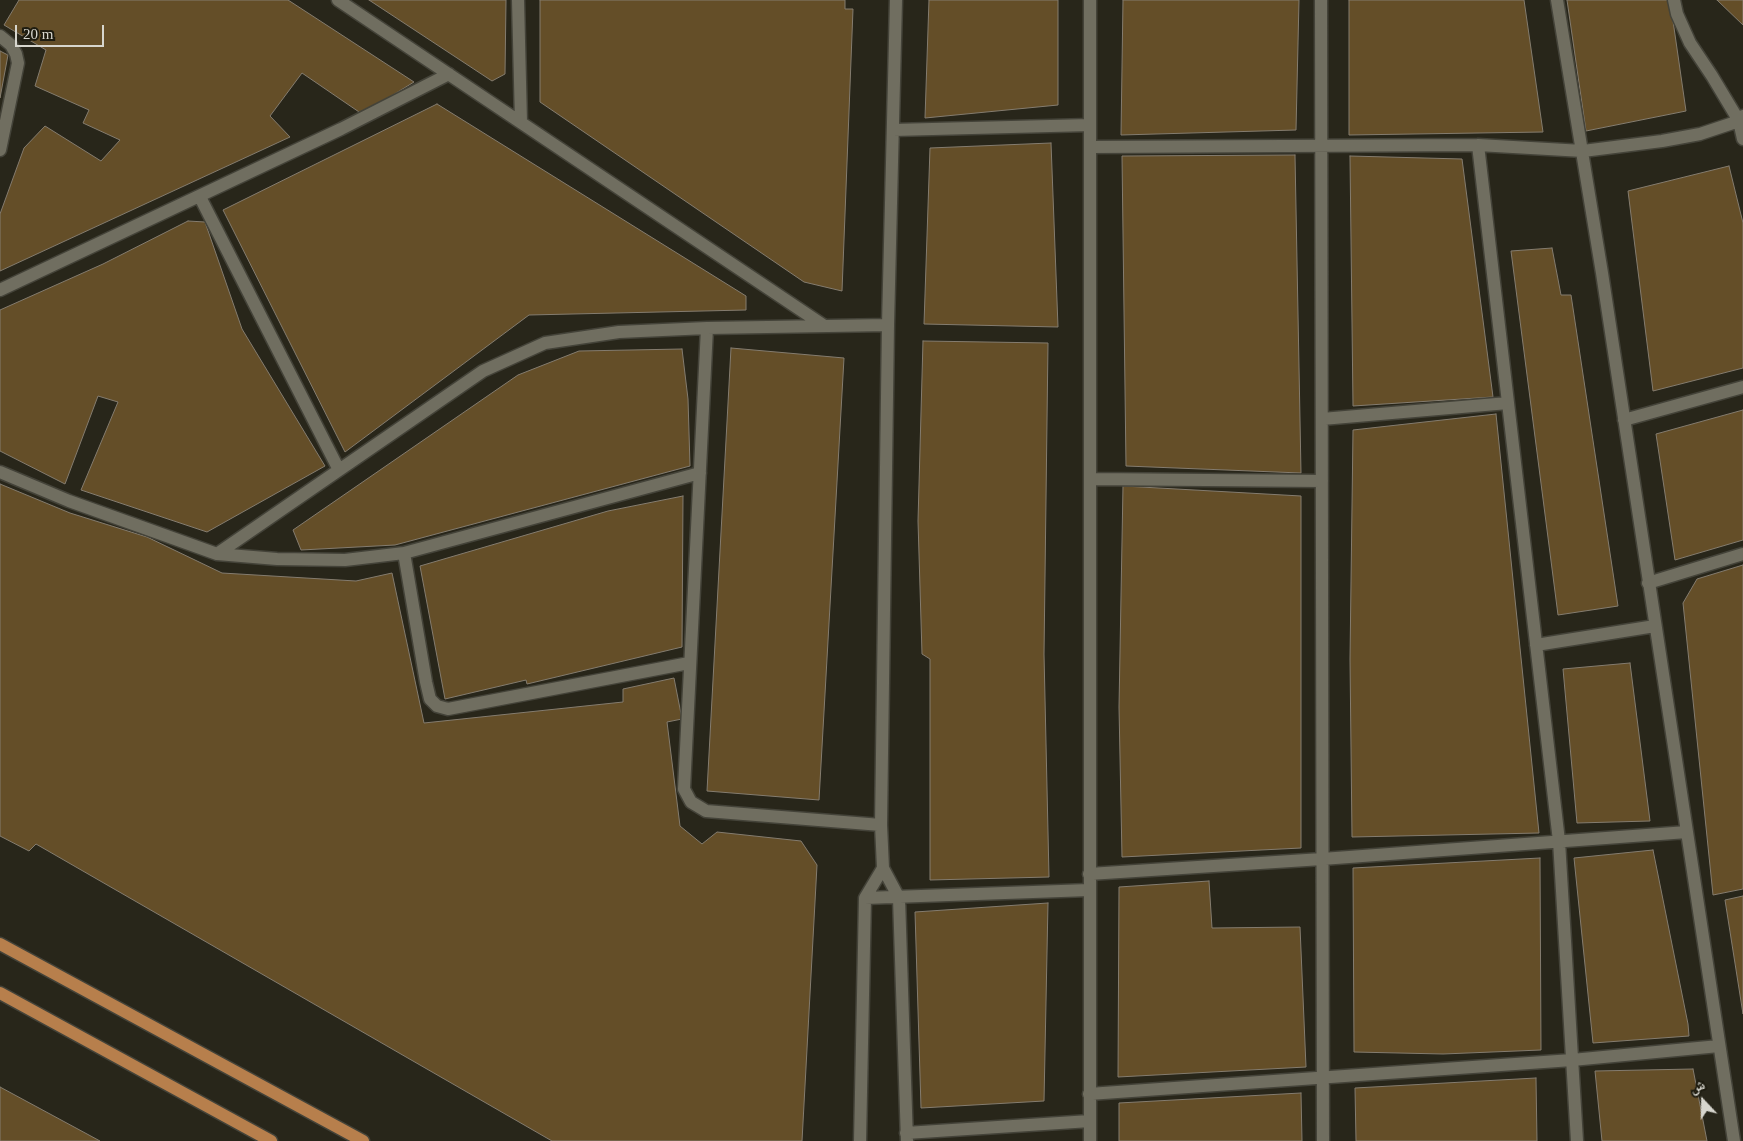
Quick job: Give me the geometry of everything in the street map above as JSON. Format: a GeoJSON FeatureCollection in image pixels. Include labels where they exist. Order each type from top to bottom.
{"type":"FeatureCollection","features":[{"type":"Feature","properties":{"kind":"main road"},"geometry":{"type":"LineString","coordinates":[[0,944],[363,1141]]}},
{"type":"Feature","properties":{"kind":"main road"},"geometry":{"type":"LineString","coordinates":[[0,993],[272,1141]]}},
{"type":"Feature","properties":{"kind":"street"},"geometry":{"type":"LineString","coordinates":[[338,0],[823,325]]}},
{"type":"Feature","properties":{"kind":"street"},"geometry":{"type":"LineString","coordinates":[[518,0],[521,122]]}},
{"type":"Feature","properties":{"kind":"street"},"geometry":{"type":"LineString","coordinates":[[896,0],[888,325],[881,824],[883,868],[899,898],[906,1137],[1090,1121]]}},
{"type":"Feature","properties":{"kind":"street"},"geometry":{"type":"LineString","coordinates":[[1090,0],[1090,1141]]}},
{"type":"Feature","properties":{"kind":"street"},"geometry":{"type":"LineString","coordinates":[[1321,0],[1323,1141]]}},
{"type":"Feature","properties":{"kind":"street"},"geometry":{"type":"LineString","coordinates":[[1557,0],[1583,151],[1734,1141]]}},
{"type":"Feature","properties":{"kind":"street"},"geometry":{"type":"LineString","coordinates":[[1674,0],[1677,14],[1690,43],[1741,119],[1743,139]]}},
{"type":"Feature","properties":{"kind":"street"},"geometry":{"type":"LineString","coordinates":[[0,36],[11,44],[18,64],[0,150]]}},
{"type":"Feature","properties":{"kind":"street"},"geometry":{"type":"LineString","coordinates":[[0,290],[200,197],[449,74]]}},
{"type":"Feature","properties":{"kind":"street"},"geometry":{"type":"LineString","coordinates":[[1090,147],[1478,145],[1583,151],[1700,134],[1741,119]]}},
{"type":"Feature","properties":{"kind":"street"},"geometry":{"type":"LineString","coordinates":[[893,130],[1090,125]]}},
{"type":"Feature","properties":{"kind":"street"},"geometry":{"type":"LineString","coordinates":[[1478,145],[1559,841],[1577,1141]]}},
{"type":"Feature","properties":{"kind":"street"},"geometry":{"type":"LineString","coordinates":[[200,197],[338,470]]}},
{"type":"Feature","properties":{"kind":"street"},"geometry":{"type":"LineString","coordinates":[[217,554],[483,371],[545,343],[619,332],[707,328],[888,325]]}},
{"type":"Feature","properties":{"kind":"street"},"geometry":{"type":"LineString","coordinates":[[707,328],[684,789],[691,802],[706,811],[881,824]]}},
{"type":"Feature","properties":{"kind":"street"},"geometry":{"type":"LineString","coordinates":[[1624,420],[1743,386]]}},
{"type":"Feature","properties":{"kind":"street"},"geometry":{"type":"LineString","coordinates":[[1322,419],[1508,403]]}},
{"type":"Feature","properties":{"kind":"street"},"geometry":{"type":"LineString","coordinates":[[0,472],[69,501],[217,554],[277,559],[345,560],[404,553],[700,473]]}},
{"type":"Feature","properties":{"kind":"street"},"geometry":{"type":"LineString","coordinates":[[1090,479],[1322,481]]}},
{"type":"Feature","properties":{"kind":"street"},"geometry":{"type":"LineString","coordinates":[[404,553],[426,682],[430,699],[436,706],[448,709],[689,663]]}},
{"type":"Feature","properties":{"kind":"street"},"geometry":{"type":"LineString","coordinates":[[1648,583],[1743,554]]}},
{"type":"Feature","properties":{"kind":"street"},"geometry":{"type":"LineString","coordinates":[[1536,644],[1655,626]]}},
{"type":"Feature","properties":{"kind":"street"},"geometry":{"type":"LineString","coordinates":[[1089,874],[1686,832]]}},
{"type":"Feature","properties":{"kind":"street"},"geometry":{"type":"LineString","coordinates":[[860,1141],[865,898],[883,868]]}},
{"type":"Feature","properties":{"kind":"street"},"geometry":{"type":"LineString","coordinates":[[865,898],[1089,890]]}},
{"type":"Feature","properties":{"kind":"street"},"geometry":{"type":"LineString","coordinates":[[1089,1094],[1572,1060],[1719,1046]]}},
{"type":"Feature","properties":{"kind":"building"},"geometry":{"type":"Polygon","coordinates":[[[19,0],[288,0],[414,82],[362,114],[302,73],[270,116],[290,137],[0,271],[0,214],[24,148],[45,126],[101,161],[120,140],[83,123],[89,110],[35,86],[46,50],[4,25],[19,0]]]}},
{"type":"Feature","properties":{"kind":"building"},"geometry":{"type":"Polygon","coordinates":[[[369,0],[506,0],[505,74],[492,81],[369,0]]]}},
{"type":"Feature","properties":{"kind":"building"},"geometry":{"type":"Polygon","coordinates":[[[540,0],[845,0],[845,9],[853,9],[842,291],[804,282],[540,102],[540,0]]]}},
{"type":"Feature","properties":{"kind":"building"},"geometry":{"type":"Polygon","coordinates":[[[929,0],[1058,0],[1058,105],[925,118],[929,0]]]}},
{"type":"Feature","properties":{"kind":"building"},"geometry":{"type":"Polygon","coordinates":[[[1123,0],[1299,0],[1296,130],[1121,135],[1123,0]]]}},
{"type":"Feature","properties":{"kind":"building"},"geometry":{"type":"Polygon","coordinates":[[[1349,0],[1524,0],[1543,132],[1349,135],[1349,0]]]}},
{"type":"Feature","properties":{"kind":"building"},"geometry":{"type":"Polygon","coordinates":[[[1567,0],[1670,0],[1686,111],[1586,131],[1567,0]]]}},
{"type":"Feature","properties":{"kind":"building"},"geometry":{"type":"Polygon","coordinates":[[[1717,0],[1743,0],[1743,25],[1717,0]]]}},
{"type":"Feature","properties":{"kind":"building"},"geometry":{"type":"Polygon","coordinates":[[[0,51],[8,55],[0,98],[0,51]]]}},
{"type":"Feature","properties":{"kind":"building"},"geometry":{"type":"Polygon","coordinates":[[[437,104],[746,296],[746,310],[529,315],[345,452],[223,210],[437,104]]]}},
{"type":"Feature","properties":{"kind":"building"},"geometry":{"type":"Polygon","coordinates":[[[1051,143],[1058,327],[924,324],[930,148],[1051,143]]]}},
{"type":"Feature","properties":{"kind":"building"},"geometry":{"type":"Polygon","coordinates":[[[1295,155],[1301,473],[1126,466],[1122,156],[1295,155]]]}},
{"type":"Feature","properties":{"kind":"building"},"geometry":{"type":"Polygon","coordinates":[[[1350,156],[1462,159],[1493,397],[1353,406],[1350,156]]]}},
{"type":"Feature","properties":{"kind":"building"},"geometry":{"type":"Polygon","coordinates":[[[1729,166],[1743,223],[1743,368],[1653,391],[1628,191],[1729,166]]]}},
{"type":"Feature","properties":{"kind":"building"},"geometry":{"type":"Polygon","coordinates":[[[188,221],[205,222],[242,329],[325,466],[207,532],[81,490],[118,402],[98,396],[65,484],[0,451],[0,310],[103,264],[188,221]]]}},
{"type":"Feature","properties":{"kind":"building"},"geometry":{"type":"Polygon","coordinates":[[[1552,248],[1561,295],[1571,295],[1618,606],[1558,615],[1511,251],[1552,248]]]}},
{"type":"Feature","properties":{"kind":"building"},"geometry":{"type":"Polygon","coordinates":[[[923,341],[1048,343],[1044,654],[1049,877],[930,880],[930,659],[922,654],[918,521],[923,341]]]}},
{"type":"Feature","properties":{"kind":"building"},"geometry":{"type":"Polygon","coordinates":[[[731,348],[844,358],[819,800],[707,791],[731,348]]]}},
{"type":"Feature","properties":{"kind":"building"},"geometry":{"type":"Polygon","coordinates":[[[682,349],[688,399],[690,466],[395,545],[301,550],[293,530],[518,375],[579,351],[682,349]]]}},
{"type":"Feature","properties":{"kind":"building"},"geometry":{"type":"Polygon","coordinates":[[[1743,410],[1743,540],[1675,560],[1656,434],[1743,410]]]}},
{"type":"Feature","properties":{"kind":"building"},"geometry":{"type":"Polygon","coordinates":[[[1496,414],[1539,833],[1352,837],[1350,659],[1353,430],[1496,414]]]}},
{"type":"Feature","properties":{"kind":"building"},"geometry":{"type":"Polygon","coordinates":[[[0,484],[70,513],[147,537],[222,573],[356,581],[392,573],[424,723],[623,702],[623,689],[674,678],[682,719],[667,722],[680,826],[702,844],[717,832],[801,841],[817,865],[802,1141],[552,1141],[36,844],[29,851],[0,836],[0,484]]]}},
{"type":"Feature","properties":{"kind":"building"},"geometry":{"type":"Polygon","coordinates":[[[1123,486],[1301,496],[1301,848],[1122,857],[1119,707],[1123,486]]]}},
{"type":"Feature","properties":{"kind":"building"},"geometry":{"type":"Polygon","coordinates":[[[683,496],[682,647],[527,684],[526,680],[445,699],[420,566],[608,511],[683,496]]]}},
{"type":"Feature","properties":{"kind":"building"},"geometry":{"type":"Polygon","coordinates":[[[1743,565],[1743,889],[1713,895],[1683,603],[1697,579],[1743,565]]]}},
{"type":"Feature","properties":{"kind":"building"},"geometry":{"type":"Polygon","coordinates":[[[1630,663],[1650,821],[1577,823],[1563,669],[1630,663]]]}},
{"type":"Feature","properties":{"kind":"building"},"geometry":{"type":"Polygon","coordinates":[[[1653,850],[1689,1036],[1593,1043],[1574,858],[1653,850]]]}},
{"type":"Feature","properties":{"kind":"building"},"geometry":{"type":"Polygon","coordinates":[[[1540,858],[1541,1050],[1443,1054],[1354,1052],[1353,868],[1540,858]]]}},
{"type":"Feature","properties":{"kind":"building"},"geometry":{"type":"Polygon","coordinates":[[[1209,881],[1212,928],[1300,927],[1306,1067],[1118,1077],[1119,887],[1209,881]]]}},
{"type":"Feature","properties":{"kind":"building"},"geometry":{"type":"Polygon","coordinates":[[[1743,896],[1743,1014],[1725,900],[1743,896]]]}},
{"type":"Feature","properties":{"kind":"building"},"geometry":{"type":"Polygon","coordinates":[[[1048,903],[1044,1101],[921,1108],[915,912],[1048,903]]]}},
{"type":"Feature","properties":{"kind":"building"},"geometry":{"type":"Polygon","coordinates":[[[1693,1069],[1707,1141],[1602,1141],[1595,1071],[1693,1069]]]}},
{"type":"Feature","properties":{"kind":"building"},"geometry":{"type":"Polygon","coordinates":[[[1536,1078],[1537,1141],[1356,1141],[1355,1088],[1536,1078]]]}},
{"type":"Feature","properties":{"kind":"building"},"geometry":{"type":"Polygon","coordinates":[[[0,1087],[100,1141],[0,1141],[0,1087]]]}},
{"type":"Feature","properties":{"kind":"building"},"geometry":{"type":"Polygon","coordinates":[[[1301,1093],[1302,1141],[1119,1141],[1119,1103],[1301,1093]]]}}]}
